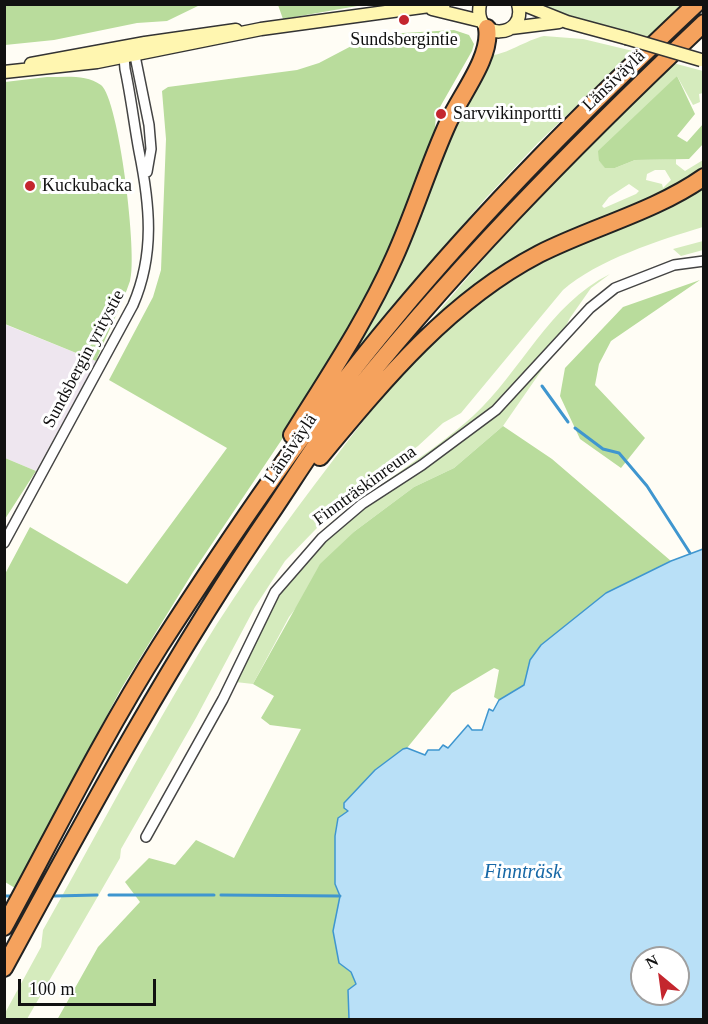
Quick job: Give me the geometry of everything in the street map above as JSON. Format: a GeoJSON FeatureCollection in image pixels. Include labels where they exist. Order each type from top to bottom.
{"type":"FeatureCollection","features":[{"type":"Feature","properties":{"kind":"highway","name":"Länsiväylä"},"geometry":{"type":"LineString","coordinates":[[4,927],[158,649],[244,519],[323,410],[392,321],[452,251],[573,121],[696,4]]}},
{"type":"Feature","properties":{"kind":"highway","name":"Länsiväylä"},"geometry":{"type":"LineString","coordinates":[[4,968],[99,793],[180,654],[256,534],[334,420],[466,263],[577,143],[704,23]]}},
{"type":"Feature","properties":{"kind":"highway"},"geometry":{"type":"LineString","coordinates":[[244,519],[276,461],[357,331],[395,257],[446,126],[484,55],[489,38],[484,25]]}},
{"type":"Feature","properties":{"kind":"highway"},"geometry":{"type":"LineString","coordinates":[[256,534],[379,387],[406,357],[458,308],[510,271],[539,254],[677,193],[704,177]]}},
{"type":"Feature","properties":{"kind":"main road"},"geometry":{"type":"LineString","coordinates":[[4,71],[51,68],[261,29],[444,4]]}},
{"type":"Feature","properties":{"kind":"main road"},"geometry":{"type":"LineString","coordinates":[[480,4],[484,25]]}},
{"type":"Feature","properties":{"kind":"main road"},"geometry":{"type":"LineString","coordinates":[[511,28],[518,19],[520,4],[567,22],[702,60]]}},
{"type":"Feature","properties":{"kind":"main road"},"geometry":{"type":"LineString","coordinates":[[428,8],[484,25],[497,32],[511,28],[567,22]]}},
{"type":"Feature","properties":{"kind":"street","name":"Sundsbergin yritystie"},"geometry":{"type":"LineString","coordinates":[[4,543],[139,290],[148,258],[146,178],[130,52]]}},
{"type":"Feature","properties":{"kind":"street","name":"Finnträskinreuna"},"geometry":{"type":"LineString","coordinates":[[146,837],[223,699],[276,592],[322,538],[362,504],[422,465],[496,410],[590,308],[615,288],[674,266],[704,261]]}},
{"type":"Feature","properties":{"kind":"shaded area"},"geometry":{"type":"Polygon","coordinates":[[[4,324],[96,361],[36,471],[5,458],[4,324]]]}},
{"type":"Feature","properties":{"kind":"green space"},"geometry":{"type":"Polygon","coordinates":[[[5,4],[200,5],[167,21],[137,23],[54,40],[5,45],[5,4]]]}},
{"type":"Feature","properties":{"kind":"green space"},"geometry":{"type":"Polygon","coordinates":[[[278,5],[363,5],[283,19],[278,5]]]}},
{"type":"Feature","properties":{"kind":"green space"},"geometry":{"type":"Polygon","coordinates":[[[528,5],[682,5],[648,37],[528,5]]]}},
{"type":"Feature","properties":{"kind":"green space"},"geometry":{"type":"Polygon","coordinates":[[[454,30],[469,35],[474,44],[472,51],[436,114],[435,128],[414,191],[375,285],[309,399],[193,572],[121,689],[15,888],[5,882],[5,574],[30,527],[127,584],[227,448],[109,380],[153,297],[161,270],[166,139],[162,91],[168,87],[297,70],[319,63],[359,42],[386,34],[454,30]]]}},
{"type":"Feature","properties":{"kind":"green space"},"geometry":{"type":"Polygon","coordinates":[[[544,36],[583,39],[633,51],[538,143],[485,199],[349,358],[393,280],[449,132],[490,55],[502,53],[544,36]]]}},
{"type":"Feature","properties":{"kind":"green space"},"geometry":{"type":"Polygon","coordinates":[[[673,63],[703,71],[703,93],[699,94],[700,102],[693,105],[677,76],[599,161],[606,168],[615,168],[635,160],[676,159],[676,164],[685,171],[703,160],[703,173],[674,190],[575,231],[417,336],[527,209],[673,63]],[[655,170],[647,174],[646,180],[662,184],[663,188],[671,180],[665,170],[655,170]],[[629,184],[609,197],[602,206],[604,208],[639,191],[629,184]]]}},
{"type":"Feature","properties":{"kind":"green space"},"geometry":{"type":"Polygon","coordinates":[[[677,76],[695,114],[677,136],[687,142],[703,124],[703,144],[689,159],[635,160],[615,168],[605,168],[599,161],[598,151],[677,76]]]}},
{"type":"Feature","properties":{"kind":"green space"},"geometry":{"type":"Polygon","coordinates":[[[47,77],[89,79],[101,85],[108,96],[120,147],[129,212],[132,266],[130,281],[96,361],[5,324],[5,82],[47,77]]]}},
{"type":"Feature","properties":{"kind":"green space"},"geometry":{"type":"Polygon","coordinates":[[[703,185],[703,227],[611,260],[577,279],[563,290],[461,413],[443,423],[418,446],[344,500],[285,561],[255,607],[196,718],[121,849],[120,858],[27,1019],[5,1020],[5,1013],[41,947],[43,930],[202,648],[232,600],[281,531],[346,443],[392,386],[442,333],[489,296],[518,277],[578,244],[703,185]]]}},
{"type":"Feature","properties":{"kind":"green space"},"geometry":{"type":"Polygon","coordinates":[[[703,241],[703,250],[681,256],[673,249],[703,241]]]}},
{"type":"Feature","properties":{"kind":"green space"},"geometry":{"type":"Polygon","coordinates":[[[610,274],[591,288],[570,318],[548,361],[503,426],[454,468],[414,487],[355,531],[289,617],[253,684],[227,681],[284,580],[313,544],[346,512],[438,445],[473,416],[570,303],[589,287],[610,274]]]}},
{"type":"Feature","properties":{"kind":"green space"},"geometry":{"type":"Polygon","coordinates":[[[700,280],[611,341],[599,364],[595,385],[645,438],[621,468],[580,439],[560,396],[565,368],[623,307],[700,280]]]}},
{"type":"Feature","properties":{"kind":"green space"},"geometry":{"type":"Polygon","coordinates":[[[503,426],[552,459],[671,561],[606,593],[530,660],[524,686],[499,700],[494,697],[499,670],[494,668],[452,693],[407,748],[375,770],[344,803],[349,811],[335,884],[340,896],[333,931],[339,963],[351,972],[356,985],[348,990],[349,1019],[57,1020],[98,947],[140,902],[125,882],[149,858],[175,865],[196,840],[234,858],[301,729],[270,725],[261,718],[274,696],[253,684],[320,564],[355,531],[414,487],[454,468],[503,426]]]}},
{"type":"Feature","properties":{"kind":"green space"},"geometry":{"type":"Polygon","coordinates":[[[5,458],[36,471],[5,519],[5,458]]]}},
{"type":"Feature","properties":{"kind":"water","name":"Finnträsk"},"geometry":{"type":"Polygon","coordinates":[[[703,549],[703,1019],[349,1019],[348,990],[356,984],[351,972],[339,963],[333,931],[340,896],[335,884],[335,836],[338,818],[348,811],[344,808],[344,803],[375,770],[403,749],[407,748],[425,755],[428,750],[439,750],[443,745],[448,748],[468,725],[472,730],[482,730],[489,709],[493,711],[499,700],[524,685],[530,660],[541,645],[606,593],[671,561],[703,549]]]}},
{"type":"Feature","properties":{"kind":"waterway"},"geometry":{"type":"LineString","coordinates":[[542,386],[568,422]]}},
{"type":"Feature","properties":{"kind":"waterway"},"geometry":{"type":"LineString","coordinates":[[575,428],[603,449],[619,453],[647,486],[690,553]]}},
{"type":"Feature","properties":{"kind":"waterway"},"geometry":{"type":"LineString","coordinates":[[54,896],[97,895]]}},
{"type":"Feature","properties":{"kind":"waterway"},"geometry":{"type":"LineString","coordinates":[[109,895],[214,895]]}},
{"type":"Feature","properties":{"kind":"waterway"},"geometry":{"type":"LineString","coordinates":[[221,895],[340,896]]}},
{"type":"Feature","properties":{"kind":"waterway"},"geometry":{"type":"LineString","coordinates":[[4,896],[10,896]]}},
{"type":"Feature","properties":{"kind":"place","name":"Sundsbergintie"},"geometry":{"type":"Point","coordinates":[404,20]}},
{"type":"Feature","properties":{"kind":"place","name":"Sarvvikinportti"},"geometry":{"type":"Point","coordinates":[441,114]}},
{"type":"Feature","properties":{"kind":"place","name":"Kuckubacka"},"geometry":{"type":"Point","coordinates":[30,186]}}]}
